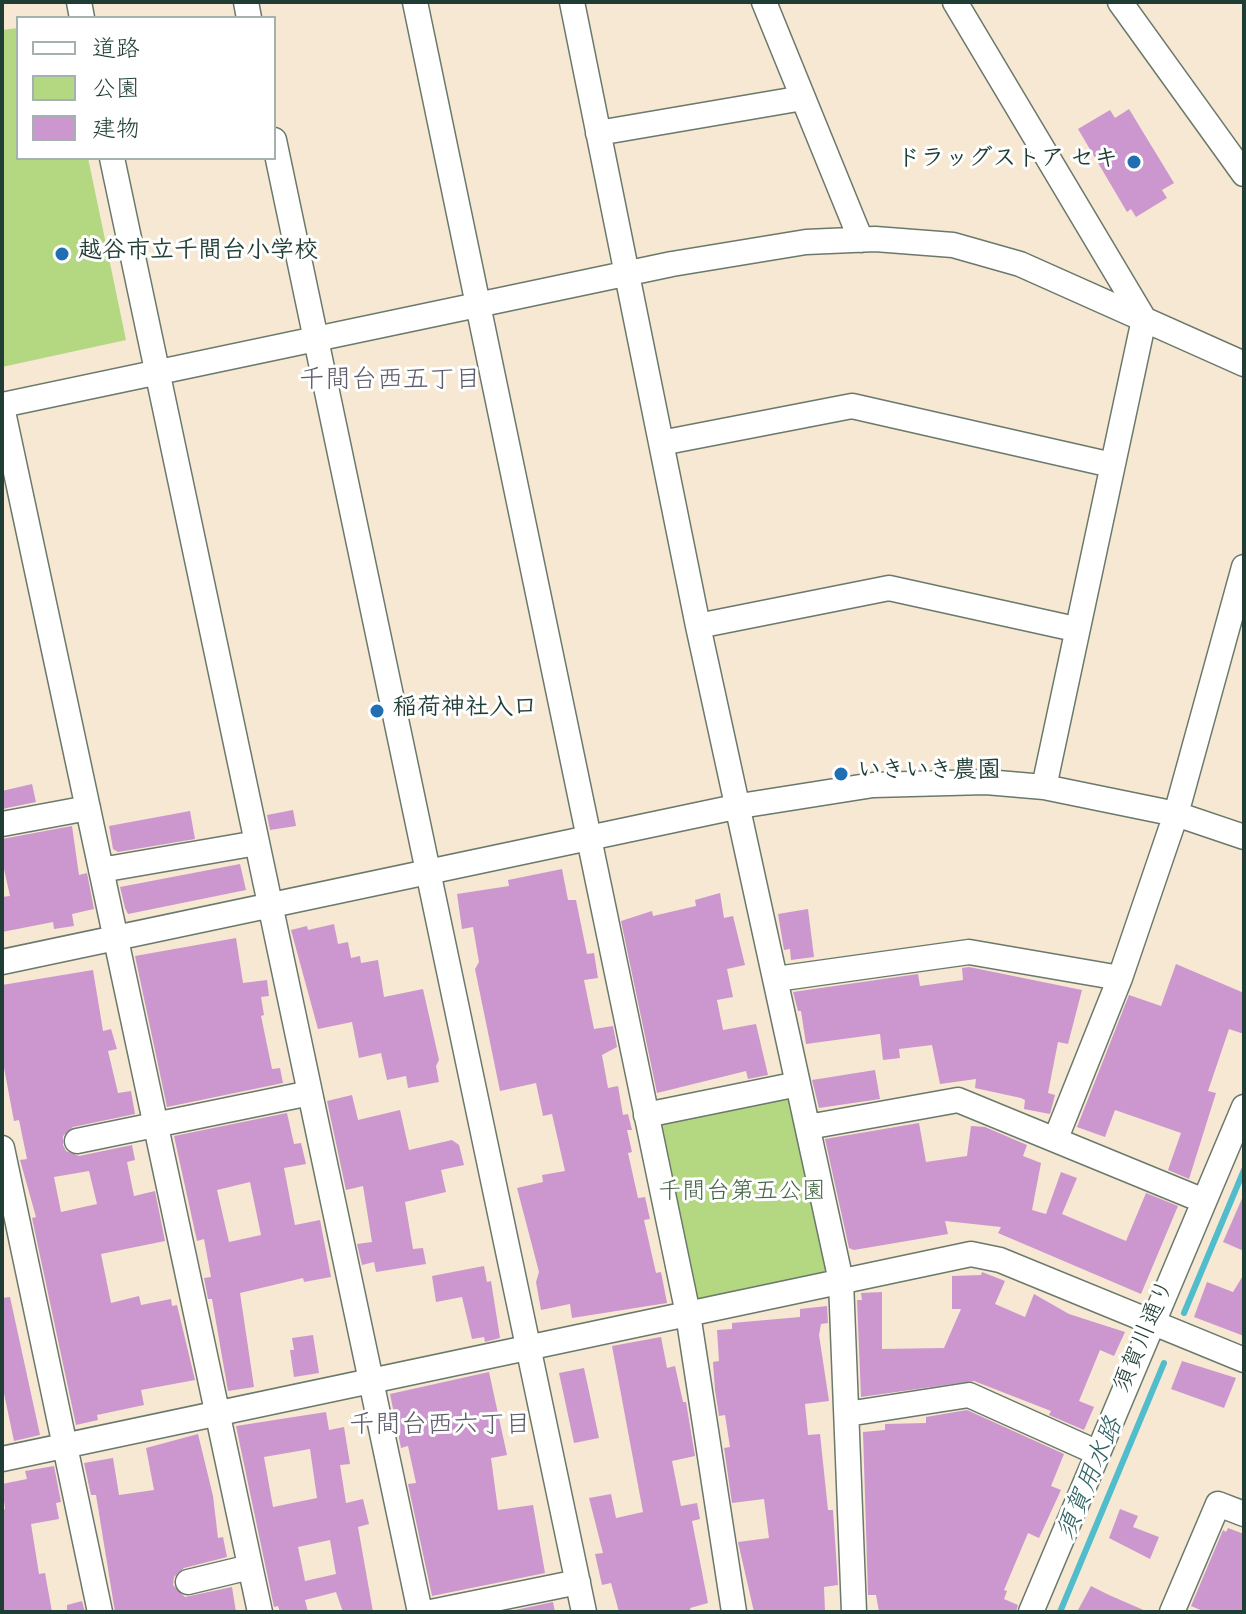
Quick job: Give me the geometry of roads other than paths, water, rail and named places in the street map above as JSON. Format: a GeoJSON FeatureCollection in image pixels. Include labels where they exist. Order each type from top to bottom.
{"type":"FeatureCollection","features":[{"type":"Feature","properties":{"kind":"street"},"geometry":{"type":"LineString","coordinates":[[415,2],[475,303],[688,1314],[734,1612]]}},
{"type":"Feature","properties":{"kind":"street"},"geometry":{"type":"LineString","coordinates":[[572,2],[698,626],[740,806],[841,1281],[854,1612]]}},
{"type":"Feature","properties":{"kind":"street"},"geometry":{"type":"LineString","coordinates":[[764,2],[861,240]]}},
{"type":"Feature","properties":{"kind":"street"},"geometry":{"type":"LineString","coordinates":[[955,2],[1144,319],[1075,629],[1044,787]]}},
{"type":"Feature","properties":{"kind":"street"},"geometry":{"type":"LineString","coordinates":[[1120,2],[1244,174]]}},
{"type":"Feature","properties":{"kind":"street"},"geometry":{"type":"LineString","coordinates":[[598,133],[803,98]]}},
{"type":"Feature","properties":{"kind":"street"},"geometry":{"type":"LineString","coordinates":[[276,150],[584,1612]]}},
{"type":"Feature","properties":{"kind":"street"},"geometry":{"type":"LineString","coordinates":[[112,160],[420,1612]]}},
{"type":"Feature","properties":{"kind":"street"},"geometry":{"type":"LineString","coordinates":[[260,1612],[2,406],[626,273],[806,242],[861,240],[953,245],[1020,264],[1244,364]]}},
{"type":"Feature","properties":{"kind":"street"},"geometry":{"type":"LineString","coordinates":[[661,443],[852,406],[1112,465]]}},
{"type":"Feature","properties":{"kind":"street"},"geometry":{"type":"LineString","coordinates":[[1056,1138],[1120,978],[1176,814],[1244,567]]}},
{"type":"Feature","properties":{"kind":"street"},"geometry":{"type":"LineString","coordinates":[[698,626],[889,588],[1075,629]]}},
{"type":"Feature","properties":{"kind":"street"},"geometry":{"type":"LineString","coordinates":[[2,962],[740,806],[832,790],[927,781],[1044,787],[1176,814],[1244,837]]}},
{"type":"Feature","properties":{"kind":"street"},"geometry":{"type":"LineString","coordinates":[[2,824],[88,808]]}},
{"type":"Feature","properties":{"kind":"street"},"geometry":{"type":"LineString","coordinates":[[101,870],[257,843]]}},
{"type":"Feature","properties":{"kind":"street"},"geometry":{"type":"LineString","coordinates":[[776,979],[969,952],[1120,978]]}},
{"type":"Feature","properties":{"kind":"street"},"geometry":{"type":"LineString","coordinates":[[646,1115],[798,1084]]}},
{"type":"Feature","properties":{"kind":"street"},"geometry":{"type":"LineString","coordinates":[[77,1141],[310,1093]]}},
{"type":"Feature","properties":{"kind":"street"},"geometry":{"type":"LineString","coordinates":[[808,1127],[958,1100],[1204,1201]]}},
{"type":"Feature","properties":{"kind":"street","name":"須賀川通り"},"geometry":{"type":"LineString","coordinates":[[1031,1612],[1244,1107]]}},
{"type":"Feature","properties":{"kind":"street"},"geometry":{"type":"LineString","coordinates":[[2,1148],[100,1612]]}},
{"type":"Feature","properties":{"kind":"street"},"geometry":{"type":"LineString","coordinates":[[2,1459],[971,1254],[1000,1260],[1244,1360]]}},
{"type":"Feature","properties":{"kind":"street"},"geometry":{"type":"LineString","coordinates":[[847,1414],[969,1395],[1098,1453]]}},
{"type":"Feature","properties":{"kind":"street"},"geometry":{"type":"LineString","coordinates":[[1172,1612],[1218,1504],[1244,1514]]}},
{"type":"Feature","properties":{"kind":"street"},"geometry":{"type":"LineString","coordinates":[[188,1582],[250,1567]]}},
{"type":"Feature","properties":{"kind":"street"},"geometry":{"type":"LineString","coordinates":[[431,1612],[578,1582]]}},
{"type":"Feature","properties":{"kind":"waterway","name":"須賀用水路"},"geometry":{"type":"LineString","coordinates":[[1184,1313],[1244,1170]]}},
{"type":"Feature","properties":{"kind":"waterway","name":"須賀用水路"},"geometry":{"type":"LineString","coordinates":[[1060,1612],[1164,1363]]}},
{"type":"Feature","properties":{"kind":"place","name":"ドラッグストア セキ"},"geometry":{"type":"Point","coordinates":[1134,162]}},
{"type":"Feature","properties":{"kind":"place","name":"越谷市立千間台小学校"},"geometry":{"type":"Point","coordinates":[62,254]}},
{"type":"Feature","properties":{"kind":"place","name":"稲荷神社入口"},"geometry":{"type":"Point","coordinates":[377,711]}},
{"type":"Feature","properties":{"kind":"place","name":"いきいき農園"},"geometry":{"type":"Point","coordinates":[841,774]}},
{"type":"Feature","properties":{"kind":"district","name":"千間台西五丁目"},"geometry":{"type":"Point","coordinates":[390,383]}},
{"type":"Feature","properties":{"kind":"district","name":"千間台西六丁目"},"geometry":{"type":"Point","coordinates":[440,1428]}},
{"type":"Feature","properties":{"kind":"park label","name":"千間台第五公園"},"geometry":{"type":"Point","coordinates":[742,1195]}}]}
